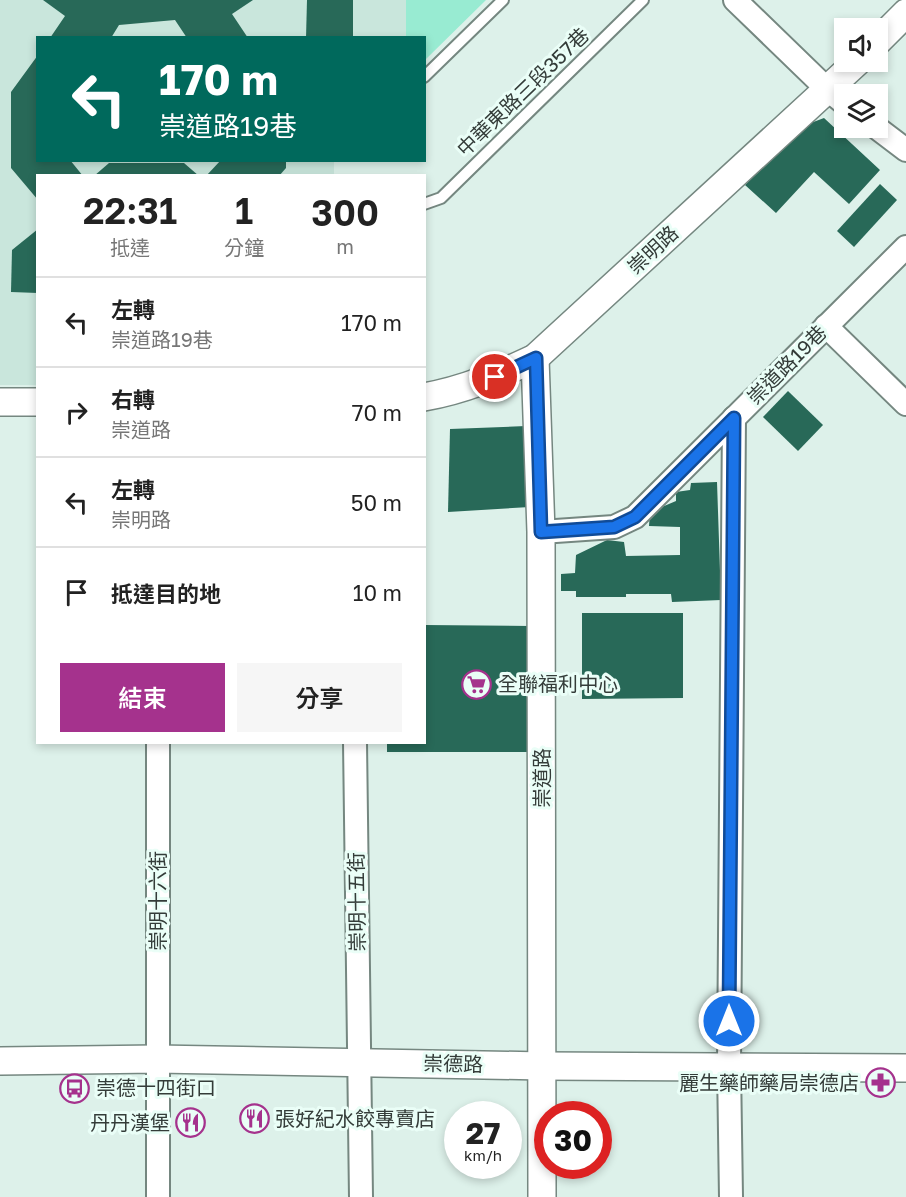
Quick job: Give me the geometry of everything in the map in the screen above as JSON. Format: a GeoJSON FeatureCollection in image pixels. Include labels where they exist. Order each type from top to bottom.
{"type":"FeatureCollection","features":[{"type":"Feature","properties":{"kind":"street"},"geometry":{"type":"LineString","coordinates":[[735,0],[834,94]]}},
{"type":"Feature","properties":{"kind":"street"},"geometry":{"type":"LineString","coordinates":[[888,31],[906,13]]}},
{"type":"Feature","properties":{"kind":"street","name":"崇明路"},"geometry":{"type":"LineString","coordinates":[[426,397],[455,391],[495,377],[536,358],[834,98]]}},
{"type":"Feature","properties":{"kind":"street"},"geometry":{"type":"LineString","coordinates":[[888,136],[906,150]]}},
{"type":"Feature","properties":{"kind":"street","name":"崇道路19巷"},"geometry":{"type":"LineString","coordinates":[[541,532],[614,527],[635,517],[906,247]]}},
{"type":"Feature","properties":{"kind":"street"},"geometry":{"type":"LineString","coordinates":[[826,326],[906,404]]}},
{"type":"Feature","properties":{"kind":"street","name":"崇道路"},"geometry":{"type":"LineString","coordinates":[[536,358],[541,532],[542,1197]]}},
{"type":"Feature","properties":{"kind":"street"},"geometry":{"type":"LineString","coordinates":[[0,402],[36,402]]}},
{"type":"Feature","properties":{"kind":"street"},"geometry":{"type":"LineString","coordinates":[[731,1197],[729,1067],[734,418]]}},
{"type":"Feature","properties":{"kind":"street","name":"崇明十六街"},"geometry":{"type":"LineString","coordinates":[[158,744],[158,1197]]}},
{"type":"Feature","properties":{"kind":"street","name":"崇明十五街"},"geometry":{"type":"LineString","coordinates":[[355,744],[361,1197]]}},
{"type":"Feature","properties":{"kind":"street","name":"崇德路"},"geometry":{"type":"LineString","coordinates":[[0,1061],[158,1059],[543,1066],[906,1068]]}},
{"type":"Feature","properties":{"kind":"lane"},"geometry":{"type":"LineString","coordinates":[[426,75],[502,0]]}},
{"type":"Feature","properties":{"kind":"lane","name":"中華東路三段357巷"},"geometry":{"type":"LineString","coordinates":[[426,203],[441,198],[643,0]]}},
{"type":"Feature","properties":{"kind":"shaded area"},"geometry":{"type":"Polygon","coordinates":[[[0,0],[406,0],[406,36],[36,36],[36,162],[334,162],[334,174],[36,174],[36,385],[0,385],[0,0]]]}},
{"type":"Feature","properties":{"kind":"green space"},"geometry":{"type":"Polygon","coordinates":[[[406,0],[486,0],[426,59],[426,36],[406,36],[406,0]]]}},
{"type":"Feature","properties":{"kind":"building"},"geometry":{"type":"Polygon","coordinates":[[[43,0],[253,0],[232,14],[247,36],[186,36],[175,20],[119,25],[112,36],[51,36],[65,16],[43,0]]]}},
{"type":"Feature","properties":{"kind":"building"},"geometry":{"type":"Polygon","coordinates":[[[307,0],[353,0],[353,36],[306,36],[307,0]]]}},
{"type":"Feature","properties":{"kind":"building"},"geometry":{"type":"Polygon","coordinates":[[[36,58],[36,162],[72,162],[81,174],[36,174],[36,198],[11,168],[11,92],[36,58]]]}},
{"type":"Feature","properties":{"kind":"building"},"geometry":{"type":"Polygon","coordinates":[[[824,118],[834,127],[834,138],[846,138],[880,170],[849,204],[814,172],[776,213],[745,185],[808,124],[824,118]]]}},
{"type":"Feature","properties":{"kind":"building"},"geometry":{"type":"Polygon","coordinates":[[[219,162],[286,162],[286,168],[281,174],[208,174],[219,162]]]}},
{"type":"Feature","properties":{"kind":"building"},"geometry":{"type":"Polygon","coordinates":[[[109,163],[184,163],[197,174],[96,174],[109,163]]]}},
{"type":"Feature","properties":{"kind":"building"},"geometry":{"type":"Polygon","coordinates":[[[880,184],[897,200],[854,247],[837,231],[880,184]]]}},
{"type":"Feature","properties":{"kind":"building"},"geometry":{"type":"Polygon","coordinates":[[[36,231],[36,293],[11,292],[12,250],[36,231]]]}},
{"type":"Feature","properties":{"kind":"building"},"geometry":{"type":"Polygon","coordinates":[[[788,391],[823,425],[798,451],[763,417],[788,391]]]}},
{"type":"Feature","properties":{"kind":"building"},"geometry":{"type":"Polygon","coordinates":[[[526,426],[530,507],[448,512],[450,429],[526,426]]]}},
{"type":"Feature","properties":{"kind":"building"},"geometry":{"type":"Polygon","coordinates":[[[717,482],[721,600],[672,602],[671,594],[576,597],[576,591],[561,591],[561,574],[575,573],[576,555],[607,540],[624,542],[626,556],[680,555],[680,527],[649,526],[650,512],[676,501],[676,492],[690,490],[691,483],[717,482]]]}},
{"type":"Feature","properties":{"kind":"building"},"geometry":{"type":"Polygon","coordinates":[[[582,613],[683,613],[683,698],[582,699],[582,613]]]}},
{"type":"Feature","properties":{"kind":"building","name":"全聯福利中心"},"geometry":{"type":"Polygon","coordinates":[[[426,625],[530,626],[531,752],[387,752],[387,744],[426,744],[426,625]]]}},
{"type":"Feature","properties":{"kind":"place","name":"全聯福利中心"},"geometry":{"type":"Point","coordinates":[477,684]}},
{"type":"Feature","properties":{"kind":"place","name":"麗生藥師藥局崇德店"},"geometry":{"type":"Point","coordinates":[880,1083]}},
{"type":"Feature","properties":{"kind":"place","name":"崇德十四街口"},"geometry":{"type":"Point","coordinates":[75,1088]}},
{"type":"Feature","properties":{"kind":"place","name":"張好紀水餃專賣店"},"geometry":{"type":"Point","coordinates":[254,1119]}},
{"type":"Feature","properties":{"kind":"place","name":"丹丹漢堡"},"geometry":{"type":"Point","coordinates":[191,1123]}},
{"type":"Feature","properties":{"kind":"route"},"geometry":{"type":"LineString","coordinates":[[495,377],[536,358],[541,532],[614,527],[625,523],[635,517],[734,418],[729,1021]]}}]}
